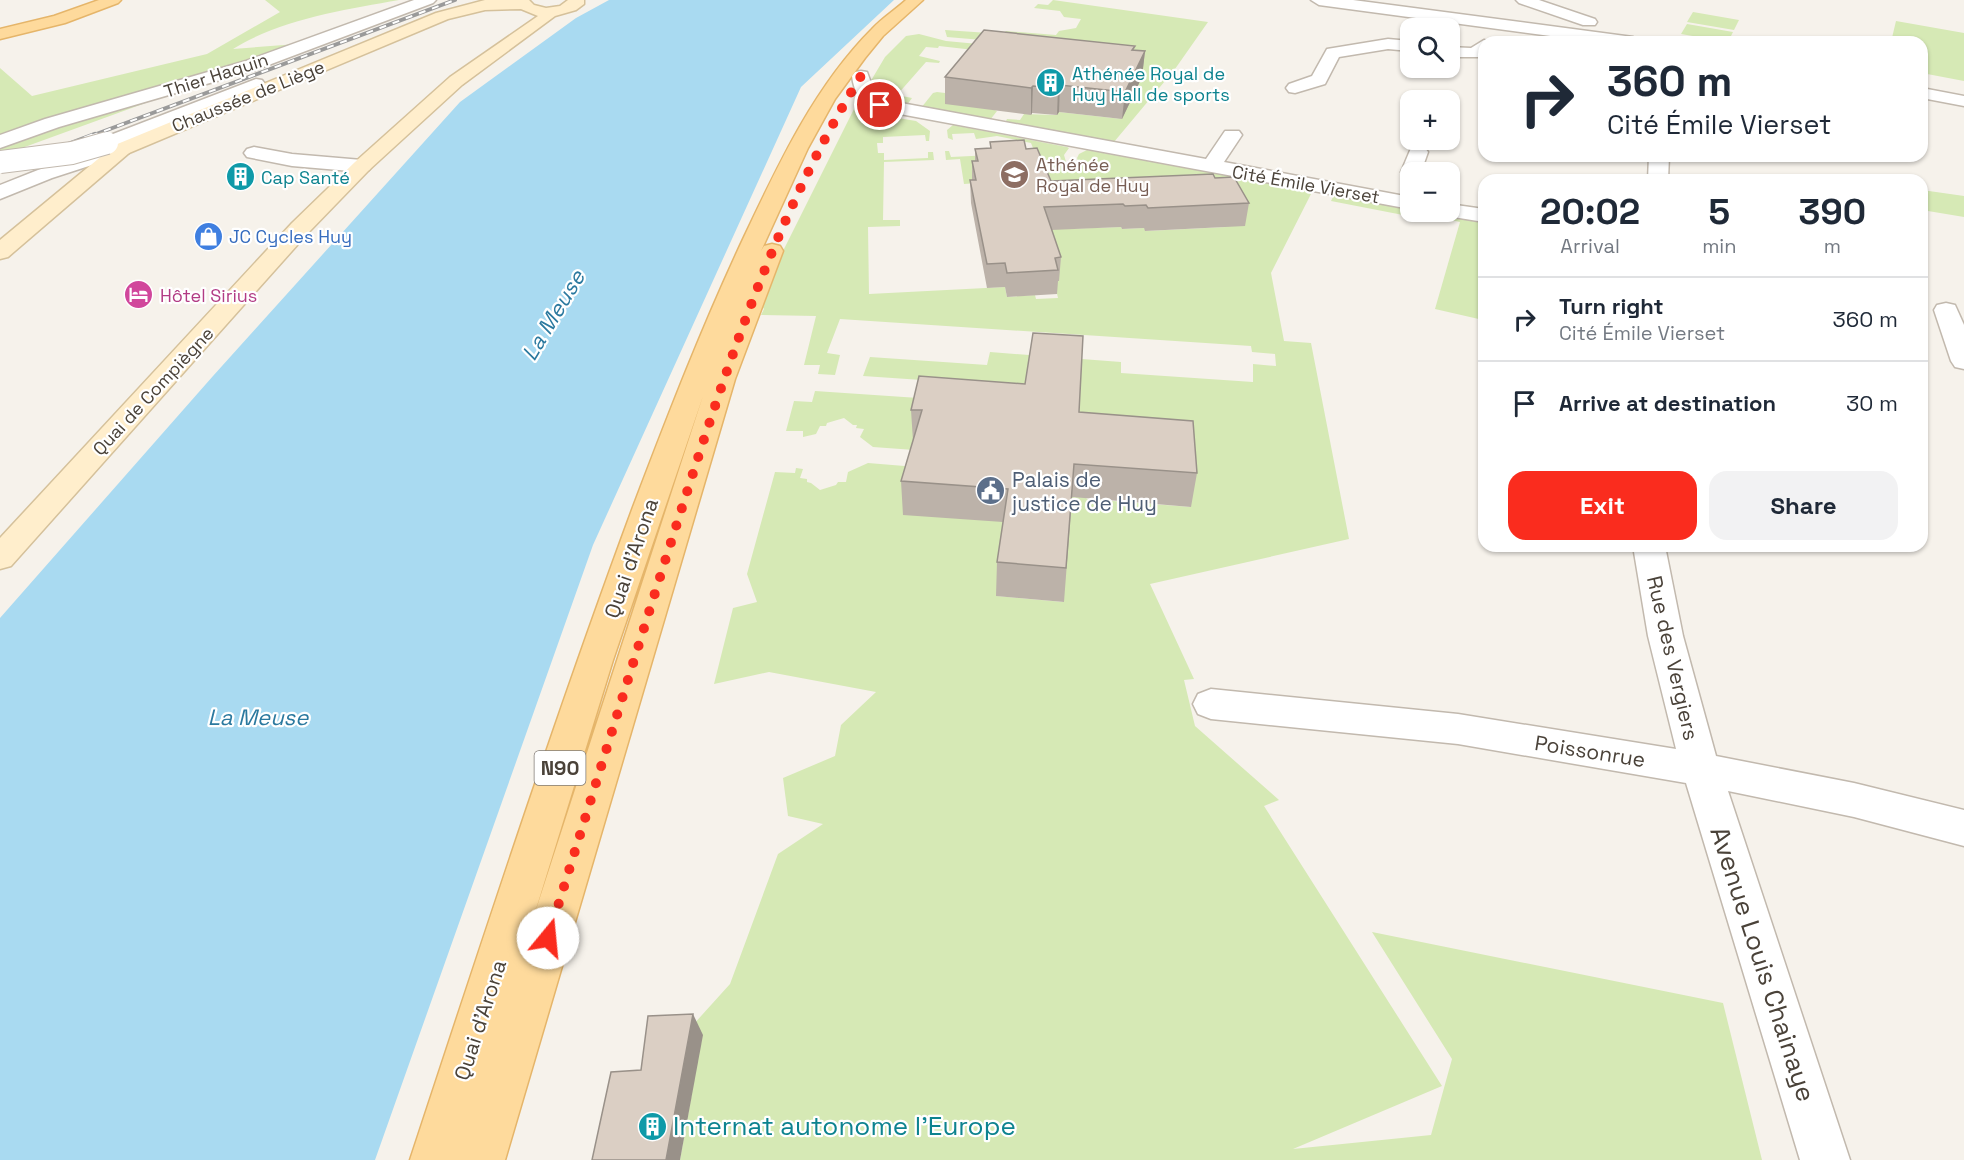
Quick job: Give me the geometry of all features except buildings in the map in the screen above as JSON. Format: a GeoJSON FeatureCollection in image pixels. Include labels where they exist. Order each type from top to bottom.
{"type":"FeatureCollection","features":[{"type":"Feature","properties":{"kind":"main road"},"geometry":{"type":"LineString","coordinates":[[0,34],[59,20],[113,0]]}},
{"type":"Feature","properties":{"kind":"main road"},"geometry":{"type":"LineString","coordinates":[[537,5],[571,7],[576,4],[576,0]]}},
{"type":"Feature","properties":{"kind":"main road","name":"Quai d'Arona"},"geometry":{"type":"LineString","coordinates":[[435,1160],[536,840],[623,578],[695,378],[735,279],[819,111],[843,74],[875,35],[915,0]]}},
{"type":"Feature","properties":{"kind":"main road","name":"Quai d'Arona"},"geometry":{"type":"LineString","coordinates":[[480,1160],[722,380],[782,227],[844,102],[861,76],[896,34],[933,0]]}},
{"type":"Feature","properties":{"kind":"main road","name":"Chaussée de Liège"},"geometry":{"type":"LineString","coordinates":[[0,252],[114,146],[466,8],[498,4],[537,5]]}},
{"type":"Feature","properties":{"kind":"main road","name":"Quai de Compiègne"},"geometry":{"type":"LineString","coordinates":[[0,558],[300,228],[362,166],[456,81],[545,18],[537,5]]}},
{"type":"Feature","properties":{"kind":"street","name":"Thier Haquin"},"geometry":{"type":"LineString","coordinates":[[0,142],[52,123],[252,64],[428,0]]}},
{"type":"Feature","properties":{"kind":"street"},"geometry":{"type":"LineString","coordinates":[[1319,0],[1586,36]]}},
{"type":"Feature","properties":{"kind":"street"},"geometry":{"type":"LineString","coordinates":[[1524,0],[1612,30],[1622,36]]}},
{"type":"Feature","properties":{"kind":"street"},"geometry":{"type":"LineString","coordinates":[[1559,12],[1574,9],[1579,4]]}},
{"type":"Feature","properties":{"kind":"street"},"geometry":{"type":"LineString","coordinates":[[1492,36],[1501,25]]}},
{"type":"Feature","properties":{"kind":"street"},"geometry":{"type":"LineString","coordinates":[[1294,88],[1305,87],[1319,80],[1333,53],[1388,44],[1400,45]]}},
{"type":"Feature","properties":{"kind":"street"},"geometry":{"type":"LineString","coordinates":[[1460,52],[1475,53],[1478,50]]}},
{"type":"Feature","properties":{"kind":"street","name":"Cité Émile Vierset"},"geometry":{"type":"LineString","coordinates":[[861,76],[862,91],[869,99],[880,105],[1400,201]]}},
{"type":"Feature","properties":{"kind":"street"},"geometry":{"type":"LineString","coordinates":[[1928,94],[1964,101]]}},
{"type":"Feature","properties":{"kind":"street","name":"Cité Émile Vierset"},"geometry":{"type":"LineString","coordinates":[[1211,166],[1232,135]]}},
{"type":"Feature","properties":{"kind":"street"},"geometry":{"type":"LineString","coordinates":[[0,162],[114,146]]}},
{"type":"Feature","properties":{"kind":"street"},"geometry":{"type":"LineString","coordinates":[[0,194],[114,146]]}},
{"type":"Feature","properties":{"kind":"street","name":"Cité Émile Vierset"},"geometry":{"type":"LineString","coordinates":[[1414,162],[1418,152]]}},
{"type":"Feature","properties":{"kind":"street"},"geometry":{"type":"LineString","coordinates":[[254,153],[292,160],[362,166]]}},
{"type":"Feature","properties":{"kind":"street"},"geometry":{"type":"LineString","coordinates":[[1460,212],[1478,215]]}},
{"type":"Feature","properties":{"kind":"street"},"geometry":{"type":"LineString","coordinates":[[1944,307],[1964,361]]}},
{"type":"Feature","properties":{"kind":"street","name":"Rue des Vergiers"},"geometry":{"type":"LineString","coordinates":[[1650,552],[1657,607],[1699,769]]}},
{"type":"Feature","properties":{"kind":"street","name":"Poissonrue"},"geometry":{"type":"LineString","coordinates":[[1211,704],[1458,729],[1699,769],[1854,800],[1964,828]]}},
{"type":"Feature","properties":{"kind":"street","name":"Avenue Louis Chainaye"},"geometry":{"type":"LineString","coordinates":[[1699,769],[1825,1160]]}},
{"type":"Feature","properties":{"kind":"green space"},"geometry":{"type":"Polygon","coordinates":[[[265,0],[399,0],[313,17],[271,30],[233,49],[310,43],[0,156],[0,68],[32,96],[207,54],[280,12],[265,0]]]}},
{"type":"Feature","properties":{"kind":"green space"},"geometry":{"type":"Polygon","coordinates":[[[1053,0],[1208,22],[1175,69],[1114,142],[1005,123],[1007,119],[1020,120],[1024,114],[1056,115],[1059,112],[1122,119],[953,88],[983,51],[939,46],[938,48],[926,47],[919,56],[940,61],[939,63],[926,62],[897,95],[912,98],[907,105],[876,97],[869,84],[885,57],[906,36],[919,34],[946,41],[1054,51],[1043,45],[947,37],[945,30],[1056,35],[1059,31],[1076,28],[1081,19],[1064,17],[1060,11],[1034,8],[1038,4],[1048,5],[1053,0]]]}},
{"type":"Feature","properties":{"kind":"green space"},"geometry":{"type":"Polygon","coordinates":[[[1693,12],[1739,20],[1734,30],[1687,22],[1693,12]]]}},
{"type":"Feature","properties":{"kind":"green space"},"geometry":{"type":"Polygon","coordinates":[[[1896,21],[1964,33],[1964,81],[1928,74],[1928,36],[1892,36],[1896,21]]]}},
{"type":"Feature","properties":{"kind":"green space"},"geometry":{"type":"Polygon","coordinates":[[[1687,24],[1733,32],[1731,36],[1681,34],[1687,24]]]}},
{"type":"Feature","properties":{"kind":"green space"},"geometry":{"type":"Polygon","coordinates":[[[933,93],[953,94],[997,111],[990,120],[921,108],[933,93]]]}},
{"type":"Feature","properties":{"kind":"green space"},"geometry":{"type":"Polygon","coordinates":[[[855,107],[880,115],[916,121],[930,131],[929,141],[926,141],[925,135],[883,137],[883,143],[877,143],[878,153],[884,153],[884,160],[928,158],[928,152],[933,152],[934,160],[884,162],[883,220],[900,220],[900,226],[868,227],[869,294],[1005,287],[1007,297],[1035,295],[1036,299],[1058,298],[1043,231],[1062,220],[1065,229],[1121,227],[1122,229],[1144,228],[1146,231],[1226,227],[978,183],[964,184],[960,159],[946,160],[945,151],[949,151],[951,157],[1035,153],[1031,143],[997,136],[976,139],[974,133],[952,134],[953,140],[948,138],[947,130],[953,125],[1067,147],[1069,148],[1064,155],[1069,172],[1082,172],[1077,158],[1079,154],[1087,150],[1307,190],[1311,194],[1271,273],[1284,341],[1311,343],[1349,539],[1150,584],[1194,679],[1184,680],[1195,726],[1279,800],[1264,806],[1442,1086],[1293,1149],[1431,1135],[1452,1059],[1372,932],[1723,1003],[1762,1160],[680,1160],[702,1035],[683,1036],[730,984],[778,854],[823,824],[788,816],[783,778],[835,756],[841,725],[876,692],[769,672],[714,684],[733,608],[757,602],[747,574],[775,472],[795,473],[796,468],[803,469],[800,478],[807,479],[807,482],[820,490],[836,485],[838,482],[846,482],[848,472],[868,463],[941,469],[1007,522],[997,596],[1063,602],[1073,481],[1087,499],[1191,507],[1024,417],[942,452],[873,447],[860,437],[864,429],[856,428],[857,425],[853,425],[844,418],[827,423],[826,426],[820,426],[816,434],[803,437],[803,431],[786,431],[794,401],[812,402],[815,391],[963,401],[966,383],[863,376],[870,357],[987,365],[990,352],[1121,362],[1121,373],[1253,382],[1253,364],[1276,366],[1275,354],[1252,352],[1251,346],[840,319],[827,353],[840,355],[835,375],[818,374],[820,365],[804,365],[816,316],[761,315],[764,309],[758,301],[855,107]]]}},
{"type":"Feature","properties":{"kind":"green space"},"geometry":{"type":"Polygon","coordinates":[[[1928,191],[1964,196],[1964,217],[1928,211],[1928,191]]]}},
{"type":"Feature","properties":{"kind":"green space"},"geometry":{"type":"Polygon","coordinates":[[[1334,195],[1400,208],[1400,214],[1331,201],[1334,195]]]}},
{"type":"Feature","properties":{"kind":"green space"},"geometry":{"type":"Polygon","coordinates":[[[1460,219],[1478,222],[1478,319],[1435,309],[1460,219]]]}},
{"type":"Feature","properties":{"kind":"water","name":"La Meuse"},"geometry":{"type":"Polygon","coordinates":[[[609,0],[894,0],[801,87],[593,545],[375,1160],[0,1160],[0,618],[213,376],[460,102],[576,18],[609,0]]]}},
{"type":"Feature","properties":{"kind":"railway"},"geometry":{"type":"LineString","coordinates":[[91,136],[455,0]]}},
{"type":"Feature","properties":{"kind":"railway"},"geometry":{"type":"LineString","coordinates":[[0,170],[95,134]]}},
{"type":"Feature","properties":{"kind":"place","name":"Athénée Royal de Huy Hall de sports"},"geometry":{"type":"Point","coordinates":[1051,83]}},
{"type":"Feature","properties":{"kind":"place","name":"Athénée Royal de Huy"},"geometry":{"type":"Point","coordinates":[1015,174]}},
{"type":"Feature","properties":{"kind":"place","name":"Cap Santé"},"geometry":{"type":"Point","coordinates":[240,177]}},
{"type":"Feature","properties":{"kind":"place","name":"JC Cycles Huy"},"geometry":{"type":"Point","coordinates":[208,236]}},
{"type":"Feature","properties":{"kind":"place","name":"Hôtel Sirius"},"geometry":{"type":"Point","coordinates":[139,295]}},
{"type":"Feature","properties":{"kind":"place","name":"Palais de justice de Huy"},"geometry":{"type":"Point","coordinates":[991,491]}},
{"type":"Feature","properties":{"kind":"place","name":"Internat autonome l'Europe"},"geometry":{"type":"Point","coordinates":[652,1126]}},
{"type":"Feature","properties":{"kind":"route"},"geometry":{"type":"LineString","coordinates":[[548,938],[722,380],[759,280],[793,203],[844,102],[861,76],[862,91],[869,99],[880,105]]}}]}
